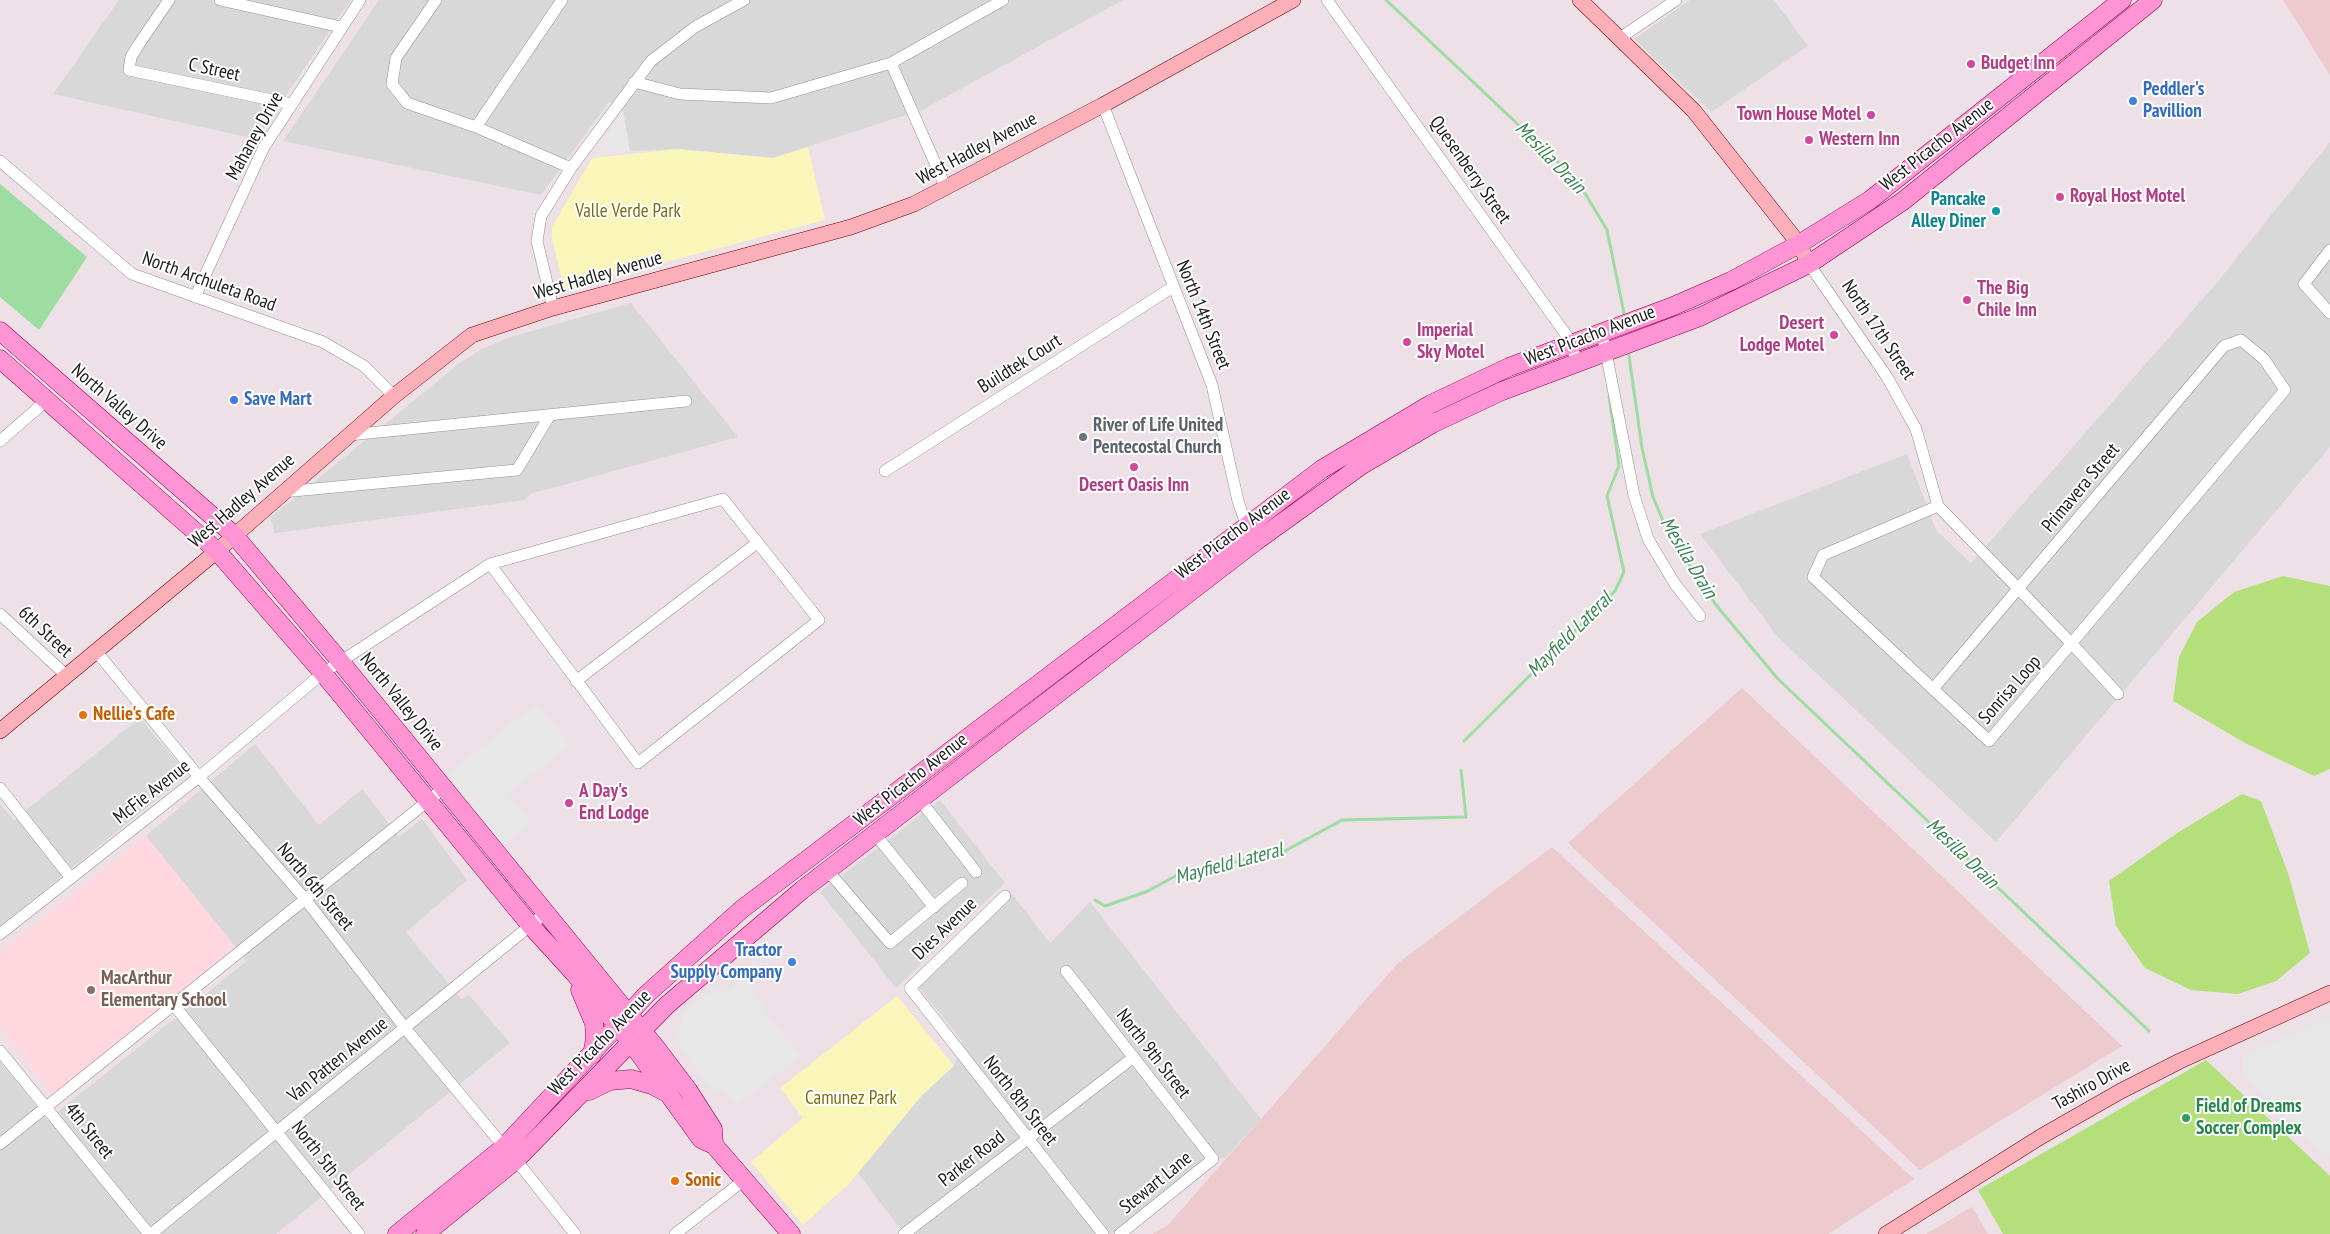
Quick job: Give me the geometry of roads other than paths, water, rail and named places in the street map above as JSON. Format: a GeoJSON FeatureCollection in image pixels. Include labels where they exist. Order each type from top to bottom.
{"type":"FeatureCollection","features":[{"type":"Feature","properties":{"kind":"main road","name":"West Picacho Avenue"},"geometry":{"type":"LineString","coordinates":[[397,1234],[510,1154],[622,1020],[647,994],[742,909],[1322,469],[1377,434],[1431,404],[1509,367],[1656,313],[1730,281],[1799,244],[1870,200],[2122,0]]}},
{"type":"Feature","properties":{"kind":"main road","name":"West Picacho Avenue"},"geometry":{"type":"LineString","coordinates":[[425,1234],[510,1154],[581,1094],[635,1035],[667,1004],[828,870],[1256,542],[1362,465],[1432,424],[1502,391],[1702,316],[1809,264],[1903,201],[2146,2]]}},
{"type":"Feature","properties":{"kind":"main road","name":"North Valley Drive"},"geometry":{"type":"LineString","coordinates":[[0,331],[234,535],[547,912],[607,988],[622,1020]]}},
{"type":"Feature","properties":{"kind":"main road","name":"North Valley Drive"},"geometry":{"type":"LineString","coordinates":[[0,359],[217,551],[323,673],[531,926],[635,1035],[669,1064],[713,1129],[714,1145]]}},
{"type":"Feature","properties":{"kind":"main road"},"geometry":{"type":"LineString","coordinates":[[574,973],[594,1023],[595,1039],[592,1055]]}},
{"type":"Feature","properties":{"kind":"main road"},"geometry":{"type":"LineString","coordinates":[[607,988],[633,997],[647,994]]}},
{"type":"Feature","properties":{"kind":"main road"},"geometry":{"type":"LineString","coordinates":[[667,1004],[659,1026],[662,1046],[669,1064]]}},
{"type":"Feature","properties":{"kind":"main road","name":"North Valley Drive"},"geometry":{"type":"LineString","coordinates":[[635,1035],[668,1094],[701,1139],[714,1145],[791,1234]]}},
{"type":"Feature","properties":{"kind":"main road"},"geometry":{"type":"LineString","coordinates":[[581,1094],[610,1081],[630,1079],[652,1085],[668,1094]]}},
{"type":"Feature","properties":{"kind":"street","name":"C Street"},"geometry":{"type":"LineString","coordinates":[[169,0],[135,51],[129,70],[291,104]]}},
{"type":"Feature","properties":{"kind":"street"},"geometry":{"type":"LineString","coordinates":[[220,0],[341,27]]}},
{"type":"Feature","properties":{"kind":"street","name":"Mahaney Drive"},"geometry":{"type":"LineString","coordinates":[[195,297],[264,147],[360,0]]}},
{"type":"Feature","properties":{"kind":"street"},"geometry":{"type":"LineString","coordinates":[[436,0],[396,58],[392,84],[407,103],[476,128],[571,168]]}},
{"type":"Feature","properties":{"kind":"street"},"geometry":{"type":"LineString","coordinates":[[476,128],[562,0]]}},
{"type":"Feature","properties":{"kind":"street"},"geometry":{"type":"LineString","coordinates":[[553,308],[536,241],[541,216],[571,168],[651,61],[695,27],[744,0]]}},
{"type":"Feature","properties":{"kind":"street"},"geometry":{"type":"LineString","coordinates":[[634,82],[680,94],[771,98],[891,63],[1003,0]]}},
{"type":"Feature","properties":{"kind":"street","name":"West Hadley Avenue"},"geometry":{"type":"LineString","coordinates":[[0,732],[217,551],[282,492],[394,396],[472,335],[553,308],[851,227],[914,204],[1103,105],[1293,0]]}},
{"type":"Feature","properties":{"kind":"street","name":"Quesenberry Street"},"geometry":{"type":"LineString","coordinates":[[1327,0],[1572,343],[1576,364]]}},
{"type":"Feature","properties":{"kind":"street","name":"North 17th Street"},"geometry":{"type":"LineString","coordinates":[[1580,0],[1694,111],[1799,244],[1809,264],[1887,377],[1916,429],[1938,506],[2118,694]]}},
{"type":"Feature","properties":{"kind":"street"},"geometry":{"type":"LineString","coordinates":[[1620,38],[1676,0]]}},
{"type":"Feature","properties":{"kind":"street"},"geometry":{"type":"LineString","coordinates":[[891,63],[946,188]]}},
{"type":"Feature","properties":{"kind":"street","name":"North 14th Street"},"geometry":{"type":"LineString","coordinates":[[1103,105],[1212,385],[1245,526],[1256,542]]}},
{"type":"Feature","properties":{"kind":"street","name":"North Archuleta Road"},"geometry":{"type":"LineString","coordinates":[[0,161],[132,274],[323,342],[364,366],[394,396]]}},
{"type":"Feature","properties":{"kind":"street"},"geometry":{"type":"LineString","coordinates":[[2330,250],[2304,284],[2330,313]]}},
{"type":"Feature","properties":{"kind":"street","name":"Buildtek Court"},"geometry":{"type":"LineString","coordinates":[[885,471],[1173,287]]}},
{"type":"Feature","properties":{"kind":"street"},"geometry":{"type":"LineString","coordinates":[[1602,332],[1634,495],[1648,539],[1675,584],[1700,616]]}},
{"type":"Feature","properties":{"kind":"street","name":"Primavera Street"},"geometry":{"type":"LineString","coordinates":[[1933,689],[2224,346],[2241,340],[2264,360]]}},
{"type":"Feature","properties":{"kind":"street","name":"Sonrisa Loop"},"geometry":{"type":"LineString","coordinates":[[1938,506],[1823,555],[1813,577],[1989,741],[2285,390],[2264,360]]}},
{"type":"Feature","properties":{"kind":"street"},"geometry":{"type":"LineString","coordinates":[[0,441],[47,400]]}},
{"type":"Feature","properties":{"kind":"street"},"geometry":{"type":"LineString","coordinates":[[349,435],[686,401]]}},
{"type":"Feature","properties":{"kind":"street"},"geometry":{"type":"LineString","coordinates":[[282,492],[517,470],[550,415]]}},
{"type":"Feature","properties":{"kind":"street","name":"McFie Avenue"},"geometry":{"type":"LineString","coordinates":[[0,934],[199,777],[323,673],[490,564],[723,499],[757,542]]}},
{"type":"Feature","properties":{"kind":"street"},"geometry":{"type":"LineString","coordinates":[[490,564],[576,681],[638,763],[819,620],[757,542],[576,681]]}},
{"type":"Feature","properties":{"kind":"street","name":"6th Street"},"geometry":{"type":"LineString","coordinates":[[0,614],[67,676]]}},
{"type":"Feature","properties":{"kind":"street","name":"North 6th Street"},"geometry":{"type":"LineString","coordinates":[[96,651],[199,777],[305,899],[405,1028],[575,1234]]}},
{"type":"Feature","properties":{"kind":"street"},"geometry":{"type":"LineString","coordinates":[[0,788],[71,878]]}},
{"type":"Feature","properties":{"kind":"street"},"geometry":{"type":"LineString","coordinates":[[0,1144],[444,788]]}},
{"type":"Feature","properties":{"kind":"street"},"geometry":{"type":"LineString","coordinates":[[920,800],[976,872]]}},
{"type":"Feature","properties":{"kind":"street"},"geometry":{"type":"LineString","coordinates":[[875,834],[934,906]]}},
{"type":"Feature","properties":{"kind":"street"},"geometry":{"type":"LineString","coordinates":[[828,870],[890,943],[962,883]]}},
{"type":"Feature","properties":{"kind":"street","name":"Dies Avenue"},"geometry":{"type":"LineString","coordinates":[[910,988],[1005,896]]}},
{"type":"Feature","properties":{"kind":"street","name":"Van Patten Avenue"},"geometry":{"type":"LineString","coordinates":[[150,1234],[547,912]]}},
{"type":"Feature","properties":{"kind":"street","name":"North 9th Street"},"geometry":{"type":"LineString","coordinates":[[1066,971],[1213,1159]]}},
{"type":"Feature","properties":{"kind":"street","name":"North 8th Street"},"geometry":{"type":"LineString","coordinates":[[910,988],[1103,1234]]}},
{"type":"Feature","properties":{"kind":"street","name":"Tashiro Drive"},"geometry":{"type":"LineString","coordinates":[[1886,1234],[2042,1136],[2121,1092],[2180,1061],[2330,993]]}},
{"type":"Feature","properties":{"kind":"street","name":"North 5th Street"},"geometry":{"type":"LineString","coordinates":[[173,1004],[278,1131],[359,1234]]}},
{"type":"Feature","properties":{"kind":"street","name":"4th Street"},"geometry":{"type":"LineString","coordinates":[[0,1051],[150,1234]]}},
{"type":"Feature","properties":{"kind":"street","name":"Parker Road"},"geometry":{"type":"LineString","coordinates":[[904,1234],[1134,1057]]}},
{"type":"Feature","properties":{"kind":"street","name":"Stewart Lane"},"geometry":{"type":"LineString","coordinates":[[1120,1234],[1213,1159]]}},
{"type":"Feature","properties":{"kind":"street"},"geometry":{"type":"LineString","coordinates":[[675,1234],[744,1180]]}},
{"type":"Feature","properties":{"kind":"waterway","name":"Mesilla Drain"},"geometry":{"type":"LineString","coordinates":[[1386,0],[1577,180],[1607,230],[1625,318]]}},
{"type":"Feature","properties":{"kind":"waterway","name":"Mesilla Drain"},"geometry":{"type":"LineString","coordinates":[[1628,349],[1642,448],[1653,497],[1668,533],[1716,605],[1778,679],[2149,1031]]}},
{"type":"Feature","properties":{"kind":"waterway","name":"Mayfield Lateral"},"geometry":{"type":"LineString","coordinates":[[1464,741],[1615,591],[1624,572],[1607,496],[1619,466],[1609,396]]}},
{"type":"Feature","properties":{"kind":"waterway","name":"Mayfield Lateral"},"geometry":{"type":"LineString","coordinates":[[1095,900],[1105,906],[1148,891],[1179,874],[1285,851],[1342,820],[1466,817],[1461,770]]}},
{"type":"Feature","properties":{"kind":"place","name":"Budget Inn"},"geometry":{"type":"Point","coordinates":[1971,64]}},
{"type":"Feature","properties":{"kind":"place","name":"Peddler's Pavillion"},"geometry":{"type":"Point","coordinates":[2133,101]}},
{"type":"Feature","properties":{"kind":"place","name":"Town House Motel"},"geometry":{"type":"Point","coordinates":[1871,115]}},
{"type":"Feature","properties":{"kind":"place","name":"Western Inn"},"geometry":{"type":"Point","coordinates":[1809,140]}},
{"type":"Feature","properties":{"kind":"place","name":"Royal Host Motel"},"geometry":{"type":"Point","coordinates":[2060,197]}},
{"type":"Feature","properties":{"kind":"place","name":"Pancake Alley Diner"},"geometry":{"type":"Point","coordinates":[1996,211]}},
{"type":"Feature","properties":{"kind":"place","name":"The Big Chile Inn"},"geometry":{"type":"Point","coordinates":[1967,300]}},
{"type":"Feature","properties":{"kind":"place","name":"Desert Lodge Motel"},"geometry":{"type":"Point","coordinates":[1834,335]}},
{"type":"Feature","properties":{"kind":"place","name":"Imperial Sky Motel"},"geometry":{"type":"Point","coordinates":[1407,342]}},
{"type":"Feature","properties":{"kind":"place","name":"Save Mart"},"geometry":{"type":"Point","coordinates":[234,400]}},
{"type":"Feature","properties":{"kind":"place","name":"River of Life United Pentecostal Church"},"geometry":{"type":"Point","coordinates":[1083,437]}},
{"type":"Feature","properties":{"kind":"place","name":"Desert Oasis Inn"},"geometry":{"type":"Point","coordinates":[1134,467]}},
{"type":"Feature","properties":{"kind":"place","name":"Nellie's Cafe"},"geometry":{"type":"Point","coordinates":[83,715]}},
{"type":"Feature","properties":{"kind":"place","name":"A Day's End Lodge"},"geometry":{"type":"Point","coordinates":[569,803]}},
{"type":"Feature","properties":{"kind":"place","name":"Tractor Supply Company"},"geometry":{"type":"Point","coordinates":[792,962]}},
{"type":"Feature","properties":{"kind":"place","name":"MacArthur Elementary School"},"geometry":{"type":"Point","coordinates":[91,990]}},
{"type":"Feature","properties":{"kind":"place","name":"Field of Dreams Soccer Complex"},"geometry":{"type":"Point","coordinates":[2186,1118]}},
{"type":"Feature","properties":{"kind":"place","name":"Sonic"},"geometry":{"type":"Point","coordinates":[675,1181]}},
{"type":"Feature","properties":{"kind":"park label","name":"Valle Verde Park"},"geometry":{"type":"Point","coordinates":[628,212]}},
{"type":"Feature","properties":{"kind":"park label","name":"Camunez Park"},"geometry":{"type":"Point","coordinates":[851,1099]}}]}
